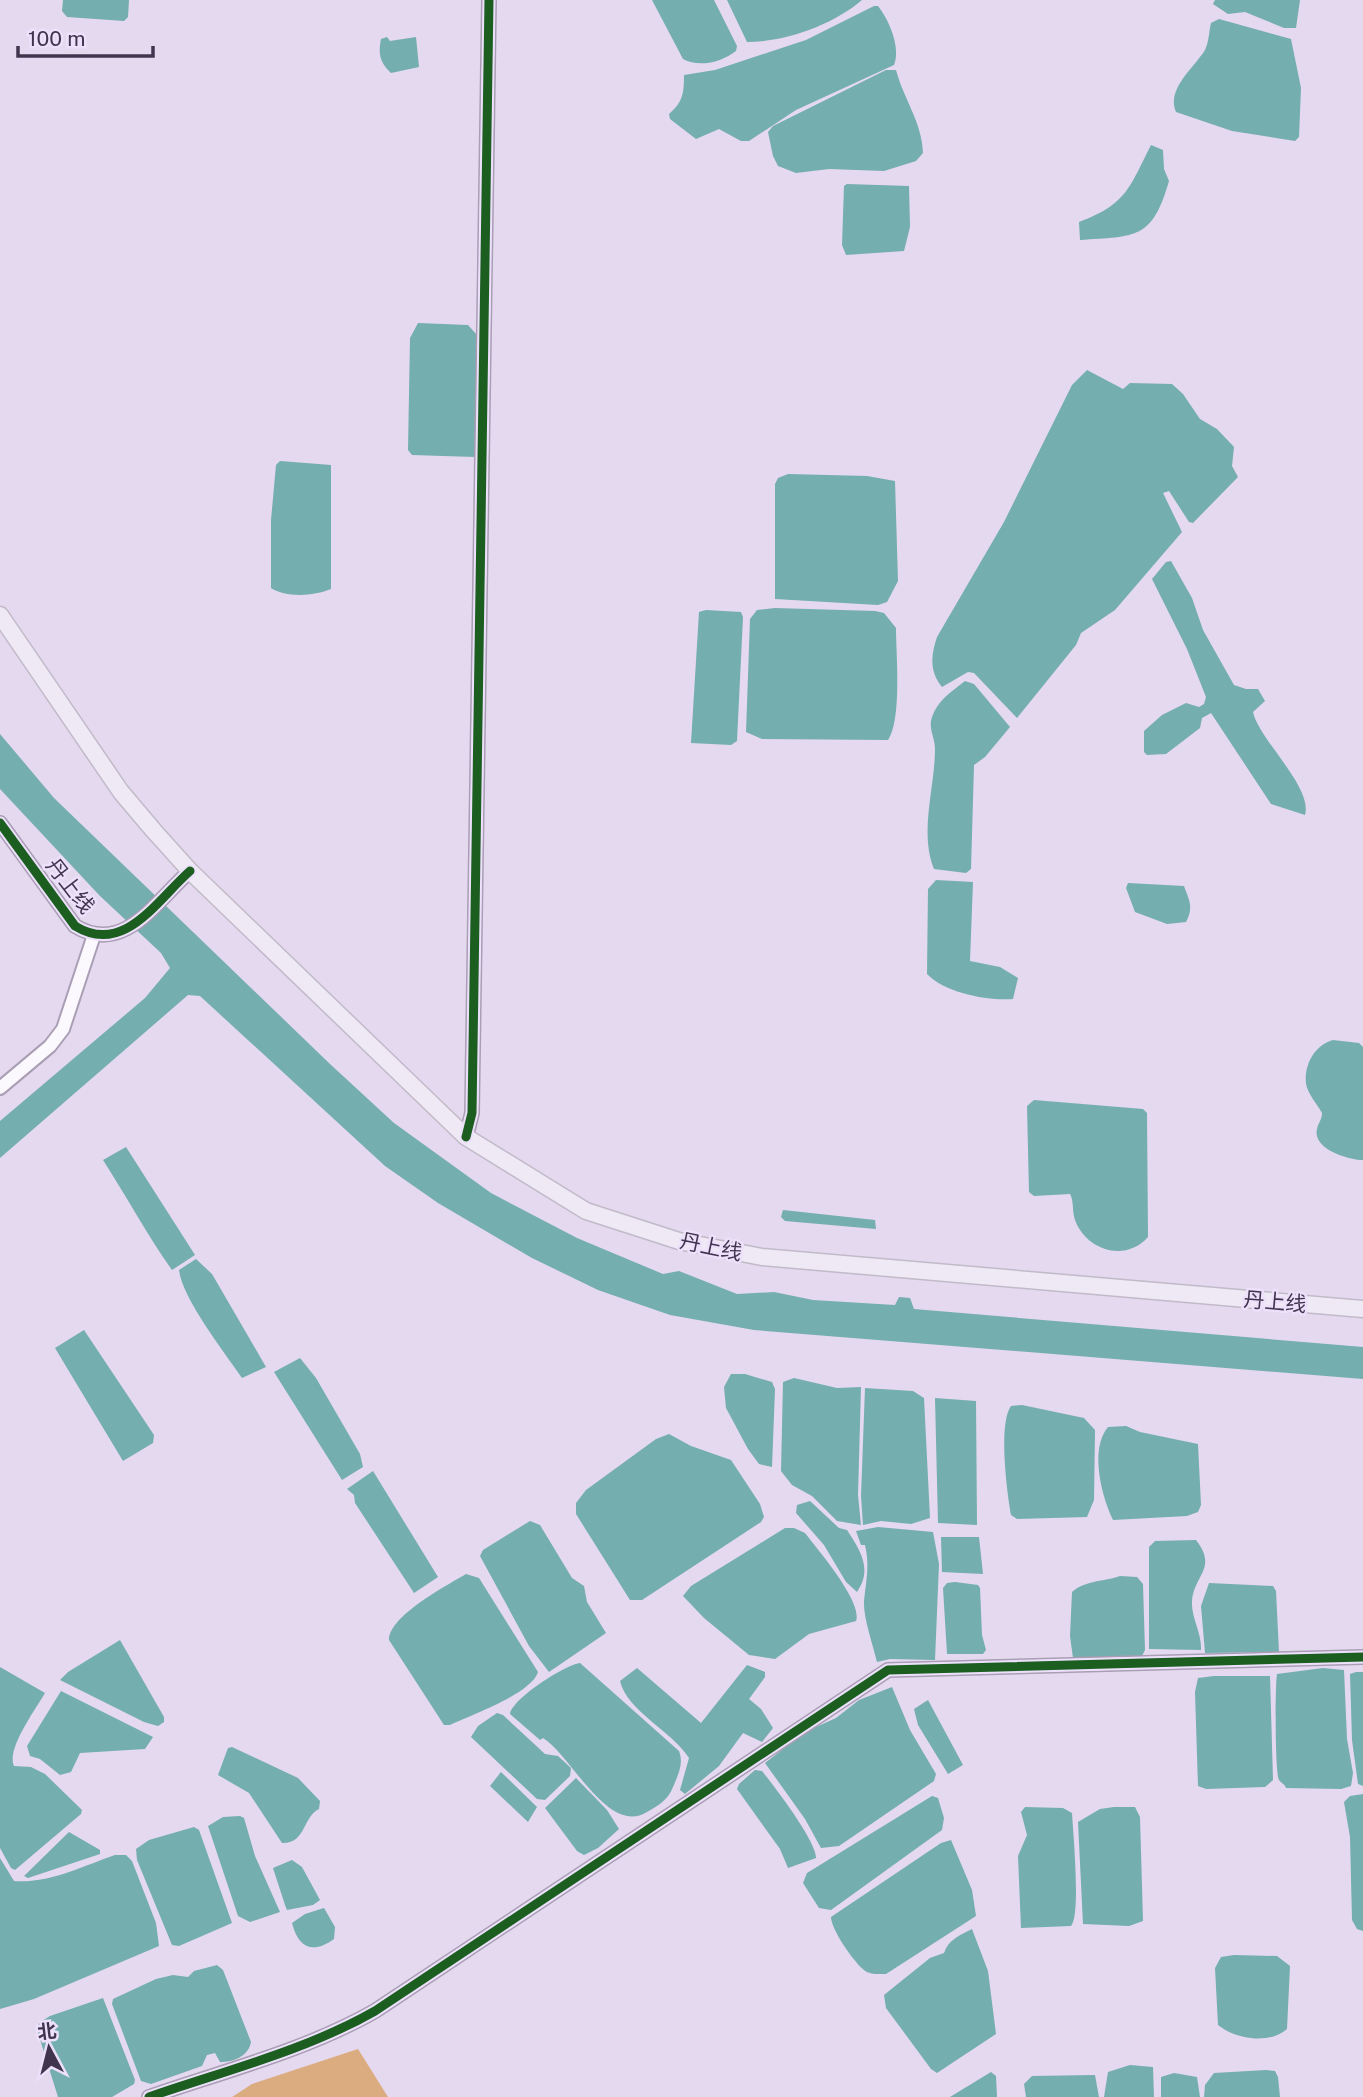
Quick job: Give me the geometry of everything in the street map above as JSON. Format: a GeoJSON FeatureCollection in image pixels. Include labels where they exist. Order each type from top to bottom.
{"type":"FeatureCollection","features":[{"type":"Feature","properties":{"kind":"main road","name":"丹上线"},"geometry":{"type":"LineString","coordinates":[[0,615],[121,792],[190,871],[466,1137],[586,1212],[722,1250],[882,1268],[1363,1309]]}},
{"type":"Feature","properties":{"kind":"street"},"geometry":{"type":"LineString","coordinates":[[466,1137],[472,1113],[489,0]]}},
{"type":"Feature","properties":{"kind":"street","name":"丹上线"},"geometry":{"type":"LineString","coordinates":[[0,824],[75,926],[94,935],[109,937],[129,929],[190,871]]}},
{"type":"Feature","properties":{"kind":"street"},"geometry":{"type":"LineString","coordinates":[[0,1088],[50,1046],[64,1029],[94,935]]}},
{"type":"Feature","properties":{"kind":"street"},"geometry":{"type":"LineString","coordinates":[[149,2097],[318,2037],[376,2011],[888,1670],[1363,1657]]}},
{"type":"Feature","properties":{"kind":"shaded area"},"geometry":{"type":"Polygon","coordinates":[[[63,0],[129,0],[128,17],[124,21],[67,17],[62,11],[63,0]]]}},
{"type":"Feature","properties":{"kind":"shaded area"},"geometry":{"type":"Polygon","coordinates":[[[652,0],[714,0],[737,46],[736,51],[710,62],[696,63],[683,59],[652,0]]]}},
{"type":"Feature","properties":{"kind":"shaded area"},"geometry":{"type":"Polygon","coordinates":[[[727,0],[862,0],[837,17],[808,30],[777,39],[747,42],[727,0]]]}},
{"type":"Feature","properties":{"kind":"shaded area"},"geometry":{"type":"Polygon","coordinates":[[[1215,0],[1300,0],[1296,28],[1284,28],[1245,12],[1228,14],[1213,4],[1215,0]]]}},
{"type":"Feature","properties":{"kind":"shaded area"},"geometry":{"type":"Polygon","coordinates":[[[878,6],[893,34],[896,50],[894,65],[796,110],[749,141],[741,141],[719,129],[696,139],[670,119],[669,114],[682,97],[684,75],[715,70],[806,40],[878,6]]]}},
{"type":"Feature","properties":{"kind":"shaded area"},"geometry":{"type":"Polygon","coordinates":[[[1219,19],[1291,39],[1301,88],[1299,137],[1295,141],[1232,131],[1176,112],[1174,103],[1178,87],[1205,50],[1211,23],[1219,19]]]}},
{"type":"Feature","properties":{"kind":"shaded area"},"geometry":{"type":"Polygon","coordinates":[[[387,37],[390,41],[416,37],[419,67],[391,73],[384,66],[380,54],[381,39],[387,37]]]}},
{"type":"Feature","properties":{"kind":"shaded area"},"geometry":{"type":"Polygon","coordinates":[[[886,70],[896,70],[916,121],[923,153],[916,161],[884,171],[829,169],[796,173],[778,166],[768,132],[773,126],[886,70]]]}},
{"type":"Feature","properties":{"kind":"shaded area"},"geometry":{"type":"Polygon","coordinates":[[[1151,145],[1163,150],[1164,169],[1169,181],[1156,215],[1148,225],[1128,235],[1080,240],[1079,222],[1107,208],[1125,193],[1151,145]]]}},
{"type":"Feature","properties":{"kind":"shaded area"},"geometry":{"type":"Polygon","coordinates":[[[844,186],[909,186],[910,227],[904,251],[846,255],[842,245],[844,186]]]}},
{"type":"Feature","properties":{"kind":"shaded area"},"geometry":{"type":"Polygon","coordinates":[[[418,323],[468,325],[477,335],[475,457],[412,455],[408,450],[410,338],[418,323]]]}},
{"type":"Feature","properties":{"kind":"shaded area"},"geometry":{"type":"Polygon","coordinates":[[[1087,370],[1123,389],[1130,383],[1172,384],[1183,394],[1200,419],[1217,429],[1234,447],[1232,466],[1238,477],[1193,523],[1189,522],[1169,491],[1163,493],[1182,532],[1115,610],[1081,633],[1076,645],[1017,718],[974,673],[968,672],[942,687],[933,669],[933,650],[937,637],[1004,522],[1072,385],[1087,370]]]}},
{"type":"Feature","properties":{"kind":"shaded area"},"geometry":{"type":"Polygon","coordinates":[[[280,461],[331,465],[331,589],[300,595],[271,588],[271,520],[276,465],[280,461]]]}},
{"type":"Feature","properties":{"kind":"shaded area"},"geometry":{"type":"Polygon","coordinates":[[[788,474],[867,476],[895,481],[898,581],[887,602],[878,605],[775,599],[775,484],[778,478],[788,474]]]}},
{"type":"Feature","properties":{"kind":"shaded area"},"geometry":{"type":"Polygon","coordinates":[[[1171,561],[1192,598],[1203,630],[1234,685],[1258,689],[1265,701],[1253,712],[1265,736],[1294,777],[1305,804],[1305,815],[1271,804],[1211,713],[1202,718],[1200,728],[1166,754],[1147,755],[1144,752],[1144,731],[1162,715],[1186,703],[1199,707],[1204,704],[1206,697],[1187,649],[1152,579],[1166,562],[1171,561]]]}},
{"type":"Feature","properties":{"kind":"shaded area"},"geometry":{"type":"Polygon","coordinates":[[[775,608],[884,613],[896,628],[897,702],[888,740],[762,739],[746,732],[750,619],[757,610],[775,608]]]}},
{"type":"Feature","properties":{"kind":"shaded area"},"geometry":{"type":"Polygon","coordinates":[[[699,612],[741,612],[743,617],[737,741],[731,745],[691,743],[699,612]]]}},
{"type":"Feature","properties":{"kind":"shaded area"},"geometry":{"type":"Polygon","coordinates":[[[965,681],[974,684],[1010,727],[985,757],[974,765],[971,869],[966,873],[934,869],[928,840],[935,749],[932,717],[941,701],[965,681]]]}},
{"type":"Feature","properties":{"kind":"shaded area"},"geometry":{"type":"Polygon","coordinates":[[[0,734],[54,798],[394,1123],[491,1193],[577,1238],[663,1274],[679,1271],[737,1294],[774,1292],[813,1300],[895,1305],[899,1297],[910,1298],[914,1309],[1363,1347],[1363,1379],[754,1330],[670,1315],[598,1290],[532,1258],[438,1203],[385,1166],[200,996],[188,995],[0,1158],[0,1121],[145,998],[170,968],[161,953],[100,896],[0,789],[0,734]]]}},
{"type":"Feature","properties":{"kind":"shaded area"},"geometry":{"type":"Polygon","coordinates":[[[936,880],[973,882],[970,961],[1000,967],[1018,978],[1013,999],[992,999],[956,991],[927,974],[928,889],[936,880]]]}},
{"type":"Feature","properties":{"kind":"shaded area"},"geometry":{"type":"Polygon","coordinates":[[[1128,883],[1184,886],[1190,908],[1186,922],[1167,924],[1135,912],[1126,888],[1128,883]]]}},
{"type":"Feature","properties":{"kind":"shaded area"},"geometry":{"type":"Polygon","coordinates":[[[1333,1040],[1359,1043],[1363,1047],[1363,1160],[1333,1152],[1320,1142],[1317,1136],[1322,1113],[1307,1088],[1307,1069],[1316,1051],[1333,1040]]]}},
{"type":"Feature","properties":{"kind":"shaded area"},"geometry":{"type":"Polygon","coordinates":[[[1034,1100],[1143,1109],[1147,1113],[1148,1237],[1139,1245],[1128,1250],[1107,1250],[1088,1239],[1080,1230],[1075,1220],[1070,1194],[1034,1196],[1029,1192],[1027,1106],[1034,1100]]]}},
{"type":"Feature","properties":{"kind":"shaded area"},"geometry":{"type":"Polygon","coordinates":[[[126,1147],[195,1255],[172,1270],[103,1160],[126,1147]]]}},
{"type":"Feature","properties":{"kind":"shaded area"},"geometry":{"type":"Polygon","coordinates":[[[783,1210],[875,1220],[876,1229],[785,1221],[781,1217],[783,1210]]]}},
{"type":"Feature","properties":{"kind":"shaded area"},"geometry":{"type":"Polygon","coordinates":[[[196,1259],[212,1274],[266,1367],[242,1378],[205,1325],[188,1295],[179,1270],[196,1259]]]}},
{"type":"Feature","properties":{"kind":"shaded area"},"geometry":{"type":"Polygon","coordinates":[[[84,1330],[154,1435],[153,1443],[123,1461],[55,1348],[84,1330]]]}},
{"type":"Feature","properties":{"kind":"shaded area"},"geometry":{"type":"Polygon","coordinates":[[[300,1358],[316,1378],[360,1454],[363,1467],[342,1480],[274,1372],[300,1358]]]}},
{"type":"Feature","properties":{"kind":"shaded area"},"geometry":{"type":"Polygon","coordinates":[[[731,1374],[745,1374],[772,1382],[775,1389],[772,1467],[759,1464],[726,1408],[724,1387],[731,1374]]]}},
{"type":"Feature","properties":{"kind":"shaded area"},"geometry":{"type":"Polygon","coordinates":[[[794,1378],[837,1388],[861,1387],[858,1495],[861,1525],[837,1521],[812,1496],[792,1485],[781,1471],[783,1382],[794,1378]]]}},
{"type":"Feature","properties":{"kind":"shaded area"},"geometry":{"type":"Polygon","coordinates":[[[865,1388],[913,1391],[924,1398],[930,1518],[911,1524],[881,1521],[863,1525],[861,1496],[865,1388]]]}},
{"type":"Feature","properties":{"kind":"shaded area"},"geometry":{"type":"Polygon","coordinates":[[[935,1398],[976,1401],[977,1525],[938,1523],[935,1398]]]}},
{"type":"Feature","properties":{"kind":"shaded area"},"geometry":{"type":"Polygon","coordinates":[[[1022,1405],[1084,1418],[1095,1430],[1094,1500],[1087,1517],[1017,1519],[1011,1515],[1007,1491],[1005,1428],[1011,1406],[1022,1405]]]}},
{"type":"Feature","properties":{"kind":"shaded area"},"geometry":{"type":"Polygon","coordinates":[[[1126,1426],[1140,1432],[1198,1444],[1201,1505],[1198,1512],[1187,1516],[1113,1520],[1099,1474],[1099,1448],[1108,1427],[1126,1426]]]}},
{"type":"Feature","properties":{"kind":"shaded area"},"geometry":{"type":"Polygon","coordinates":[[[669,1434],[691,1446],[731,1460],[760,1504],[764,1517],[761,1522],[642,1600],[630,1600],[576,1514],[576,1503],[586,1490],[656,1439],[669,1434]]]}},
{"type":"Feature","properties":{"kind":"shaded area"},"geometry":{"type":"Polygon","coordinates":[[[373,1471],[438,1577],[414,1593],[355,1503],[354,1495],[347,1489],[373,1471]]]}},
{"type":"Feature","properties":{"kind":"shaded area"},"geometry":{"type":"Polygon","coordinates":[[[810,1501],[839,1528],[847,1530],[856,1545],[864,1568],[862,1584],[857,1592],[846,1582],[824,1545],[796,1513],[797,1505],[810,1501]]]}},
{"type":"Feature","properties":{"kind":"shaded area"},"geometry":{"type":"Polygon","coordinates":[[[530,1521],[540,1525],[572,1578],[584,1586],[587,1602],[606,1633],[549,1672],[529,1646],[480,1556],[483,1550],[530,1521]]]}},
{"type":"Feature","properties":{"kind":"shaded area"},"geometry":{"type":"Polygon","coordinates":[[[878,1527],[933,1532],[939,1564],[935,1660],[890,1659],[877,1662],[864,1608],[867,1573],[865,1545],[861,1545],[856,1531],[878,1527]]]}},
{"type":"Feature","properties":{"kind":"shaded area"},"geometry":{"type":"Polygon","coordinates":[[[785,1528],[794,1528],[805,1533],[829,1563],[853,1602],[856,1621],[809,1634],[775,1659],[749,1655],[704,1618],[683,1596],[691,1586],[785,1528]]]}},
{"type":"Feature","properties":{"kind":"shaded area"},"geometry":{"type":"Polygon","coordinates":[[[941,1537],[979,1537],[983,1574],[942,1572],[941,1537]]]}},
{"type":"Feature","properties":{"kind":"shaded area"},"geometry":{"type":"Polygon","coordinates":[[[1196,1540],[1205,1558],[1192,1601],[1201,1650],[1149,1649],[1149,1547],[1155,1541],[1196,1540]]]}},
{"type":"Feature","properties":{"kind":"shaded area"},"geometry":{"type":"Polygon","coordinates":[[[466,1574],[479,1578],[538,1672],[533,1680],[513,1696],[450,1725],[444,1725],[389,1640],[391,1631],[408,1612],[466,1574]]]}},
{"type":"Feature","properties":{"kind":"shaded area"},"geometry":{"type":"Polygon","coordinates":[[[1120,1576],[1137,1577],[1143,1584],[1145,1650],[1142,1656],[1073,1658],[1070,1636],[1072,1592],[1089,1583],[1120,1576]]]}},
{"type":"Feature","properties":{"kind":"shaded area"},"geometry":{"type":"Polygon","coordinates":[[[947,1583],[978,1585],[980,1588],[982,1635],[986,1650],[983,1654],[947,1654],[943,1588],[947,1583]]]}},
{"type":"Feature","properties":{"kind":"shaded area"},"geometry":{"type":"Polygon","coordinates":[[[1209,1583],[1273,1586],[1276,1591],[1279,1652],[1205,1653],[1201,1606],[1209,1583]]]}},
{"type":"Feature","properties":{"kind":"shaded area"},"geometry":{"type":"Polygon","coordinates":[[[120,1640],[164,1717],[164,1722],[158,1726],[144,1722],[60,1680],[68,1672],[120,1640]]]}},
{"type":"Feature","properties":{"kind":"shaded area"},"geometry":{"type":"Polygon","coordinates":[[[580,1663],[679,1751],[680,1769],[671,1792],[663,1802],[647,1812],[633,1816],[618,1813],[605,1804],[554,1747],[543,1738],[540,1740],[510,1714],[513,1707],[540,1683],[580,1663]]]}},
{"type":"Feature","properties":{"kind":"shaded area"},"geometry":{"type":"Polygon","coordinates":[[[747,1665],[765,1672],[765,1677],[749,1699],[761,1709],[773,1728],[762,1742],[743,1733],[719,1766],[685,1794],[680,1790],[689,1758],[631,1702],[620,1681],[637,1668],[701,1723],[747,1665]]]}},
{"type":"Feature","properties":{"kind":"shaded area"},"geometry":{"type":"Polygon","coordinates":[[[0,1667],[45,1693],[18,1740],[14,1750],[14,1766],[31,1767],[45,1774],[82,1810],[81,1814],[15,1870],[11,1868],[0,1848],[0,1667]]]}},
{"type":"Feature","properties":{"kind":"shaded area"},"geometry":{"type":"Polygon","coordinates":[[[1323,1668],[1344,1670],[1347,1739],[1353,1773],[1351,1786],[1341,1789],[1286,1788],[1279,1780],[1277,1762],[1277,1674],[1323,1668]]]}},
{"type":"Feature","properties":{"kind":"shaded area"},"geometry":{"type":"Polygon","coordinates":[[[1363,1672],[1363,1786],[1358,1784],[1352,1740],[1350,1674],[1363,1672]]]}},
{"type":"Feature","properties":{"kind":"shaded area"},"geometry":{"type":"Polygon","coordinates":[[[1270,1676],[1273,1780],[1265,1787],[1206,1789],[1198,1786],[1195,1692],[1198,1678],[1270,1676]]]}},
{"type":"Feature","properties":{"kind":"shaded area"},"geometry":{"type":"Polygon","coordinates":[[[892,1687],[910,1730],[936,1774],[934,1781],[839,1846],[821,1848],[805,1819],[765,1763],[805,1732],[836,1718],[859,1700],[892,1687]]]}},
{"type":"Feature","properties":{"kind":"shaded area"},"geometry":{"type":"Polygon","coordinates":[[[61,1691],[153,1737],[145,1749],[80,1753],[71,1772],[60,1775],[40,1759],[30,1756],[27,1746],[61,1691]]]}},
{"type":"Feature","properties":{"kind":"shaded area"},"geometry":{"type":"Polygon","coordinates":[[[928,1700],[963,1765],[948,1774],[918,1725],[914,1709],[928,1700]]]}},
{"type":"Feature","properties":{"kind":"shaded area"},"geometry":{"type":"Polygon","coordinates":[[[497,1713],[503,1715],[545,1754],[558,1756],[571,1768],[570,1776],[545,1800],[537,1799],[471,1737],[478,1726],[497,1713]]]}},
{"type":"Feature","properties":{"kind":"shaded area"},"geometry":{"type":"Polygon","coordinates":[[[232,1747],[298,1778],[320,1801],[319,1809],[310,1817],[296,1839],[282,1843],[249,1793],[218,1775],[228,1748],[232,1747]]]}},
{"type":"Feature","properties":{"kind":"shaded area"},"geometry":{"type":"Polygon","coordinates":[[[755,1770],[762,1771],[794,1814],[810,1840],[816,1858],[788,1868],[780,1849],[737,1789],[755,1770]]]}},
{"type":"Feature","properties":{"kind":"shaded area"},"geometry":{"type":"Polygon","coordinates":[[[501,1772],[537,1807],[528,1822],[490,1786],[501,1772]]]}},
{"type":"Feature","properties":{"kind":"shaded area"},"geometry":{"type":"Polygon","coordinates":[[[576,1778],[607,1810],[619,1829],[598,1848],[584,1855],[577,1851],[545,1808],[576,1778]]]}},
{"type":"Feature","properties":{"kind":"shaded area"},"geometry":{"type":"Polygon","coordinates":[[[1363,1794],[1363,1931],[1357,1929],[1352,1920],[1350,1837],[1344,1802],[1350,1796],[1363,1794]]]}},
{"type":"Feature","properties":{"kind":"shaded area"},"geometry":{"type":"Polygon","coordinates":[[[932,1796],[938,1798],[944,1818],[942,1830],[831,1910],[819,1908],[803,1883],[807,1873],[932,1796]]]}},
{"type":"Feature","properties":{"kind":"shaded area"},"geometry":{"type":"Polygon","coordinates":[[[1025,1807],[1063,1808],[1072,1813],[1076,1906],[1071,1926],[1021,1928],[1018,1856],[1027,1835],[1021,1812],[1025,1807]]]}},
{"type":"Feature","properties":{"kind":"shaded area"},"geometry":{"type":"Polygon","coordinates":[[[1135,1807],[1140,1817],[1143,1921],[1129,1926],[1083,1924],[1078,1822],[1100,1809],[1135,1807]]]}},
{"type":"Feature","properties":{"kind":"shaded area"},"geometry":{"type":"Polygon","coordinates":[[[223,1817],[244,1818],[255,1856],[280,1912],[250,1922],[238,1916],[208,1826],[223,1817]]]}},
{"type":"Feature","properties":{"kind":"shaded area"},"geometry":{"type":"Polygon","coordinates":[[[194,1827],[199,1830],[232,1923],[179,1946],[172,1945],[137,1860],[136,1849],[149,1840],[194,1827]]]}},
{"type":"Feature","properties":{"kind":"shaded area"},"geometry":{"type":"Polygon","coordinates":[[[69,1832],[100,1850],[100,1854],[28,1878],[24,1876],[69,1832]]]}},
{"type":"Feature","properties":{"kind":"shaded area"},"geometry":{"type":"Polygon","coordinates":[[[951,1840],[972,1890],[976,1916],[886,1974],[866,1972],[843,1945],[831,1917],[941,1843],[951,1840]]]}},
{"type":"Feature","properties":{"kind":"shaded area"},"geometry":{"type":"Polygon","coordinates":[[[115,1855],[126,1855],[132,1861],[156,1923],[159,1946],[34,1999],[0,2009],[0,1858],[14,1881],[27,1881],[65,1873],[115,1855]]]}},
{"type":"Feature","properties":{"kind":"shaded area"},"geometry":{"type":"Polygon","coordinates":[[[292,1860],[302,1867],[320,1900],[313,1905],[287,1910],[273,1868],[292,1860]]]}},
{"type":"Feature","properties":{"kind":"shaded area"},"geometry":{"type":"Polygon","coordinates":[[[324,1908],[335,1927],[334,1939],[319,1947],[307,1946],[298,1938],[292,1923],[305,1914],[324,1908]]]}},
{"type":"Feature","properties":{"kind":"shaded area"},"geometry":{"type":"Polygon","coordinates":[[[972,1929],[988,1971],[996,2034],[937,2073],[931,2069],[886,2008],[884,1995],[930,1958],[944,1953],[955,1938],[972,1929]]]}},
{"type":"Feature","properties":{"kind":"shaded area"},"geometry":{"type":"Polygon","coordinates":[[[1277,1956],[1290,1966],[1287,2029],[1280,2034],[1262,2038],[1243,2037],[1218,2025],[1215,1968],[1221,1957],[1277,1956]]]}},
{"type":"Feature","properties":{"kind":"shaded area"},"geometry":{"type":"Polygon","coordinates":[[[217,1965],[223,1970],[251,2042],[247,2051],[235,2060],[225,2062],[220,2062],[215,2053],[207,2055],[202,2066],[151,2084],[141,2081],[112,2004],[113,1999],[156,1979],[173,1975],[188,1977],[194,1971],[217,1965]]]}},
{"type":"Feature","properties":{"kind":"shaded area"},"geometry":{"type":"Polygon","coordinates":[[[103,1998],[135,2080],[134,2084],[112,2097],[58,2097],[38,2033],[39,2023],[50,2016],[103,1998]]]}},
{"type":"Feature","properties":{"kind":"shaded area"},"geometry":{"type":"Polygon","coordinates":[[[358,2049],[388,2097],[232,2097],[252,2084],[358,2049]]]}},
{"type":"Feature","properties":{"kind":"shaded area"},"geometry":{"type":"Polygon","coordinates":[[[1130,2065],[1153,2067],[1154,2097],[1104,2097],[1108,2072],[1130,2065]]]}},
{"type":"Feature","properties":{"kind":"shaded area"},"geometry":{"type":"Polygon","coordinates":[[[1275,2071],[1280,2097],[1204,2097],[1205,2085],[1214,2073],[1275,2071]]]}},
{"type":"Feature","properties":{"kind":"shaded area"},"geometry":{"type":"Polygon","coordinates":[[[991,2072],[996,2076],[997,2097],[950,2097],[991,2072]]]}},
{"type":"Feature","properties":{"kind":"shaded area"},"geometry":{"type":"Polygon","coordinates":[[[1174,2073],[1197,2077],[1200,2097],[1161,2097],[1161,2077],[1174,2073]]]}},
{"type":"Feature","properties":{"kind":"shaded area"},"geometry":{"type":"Polygon","coordinates":[[[1095,2075],[1099,2097],[1026,2097],[1024,2084],[1032,2076],[1095,2075]]]}},
{"type":"Feature","properties":{"kind":"cycle path"},"geometry":{"type":"LineString","coordinates":[[466,1137],[472,1113],[489,0]]}},
{"type":"Feature","properties":{"kind":"cycle path"},"geometry":{"type":"LineString","coordinates":[[0,823],[75,926],[93,933],[109,934],[124,930],[152,909],[190,871]]}},
{"type":"Feature","properties":{"kind":"cycle path"},"geometry":{"type":"LineString","coordinates":[[149,2097],[265,2059],[322,2037],[375,2011],[888,1670],[1363,1657]]}}]}
